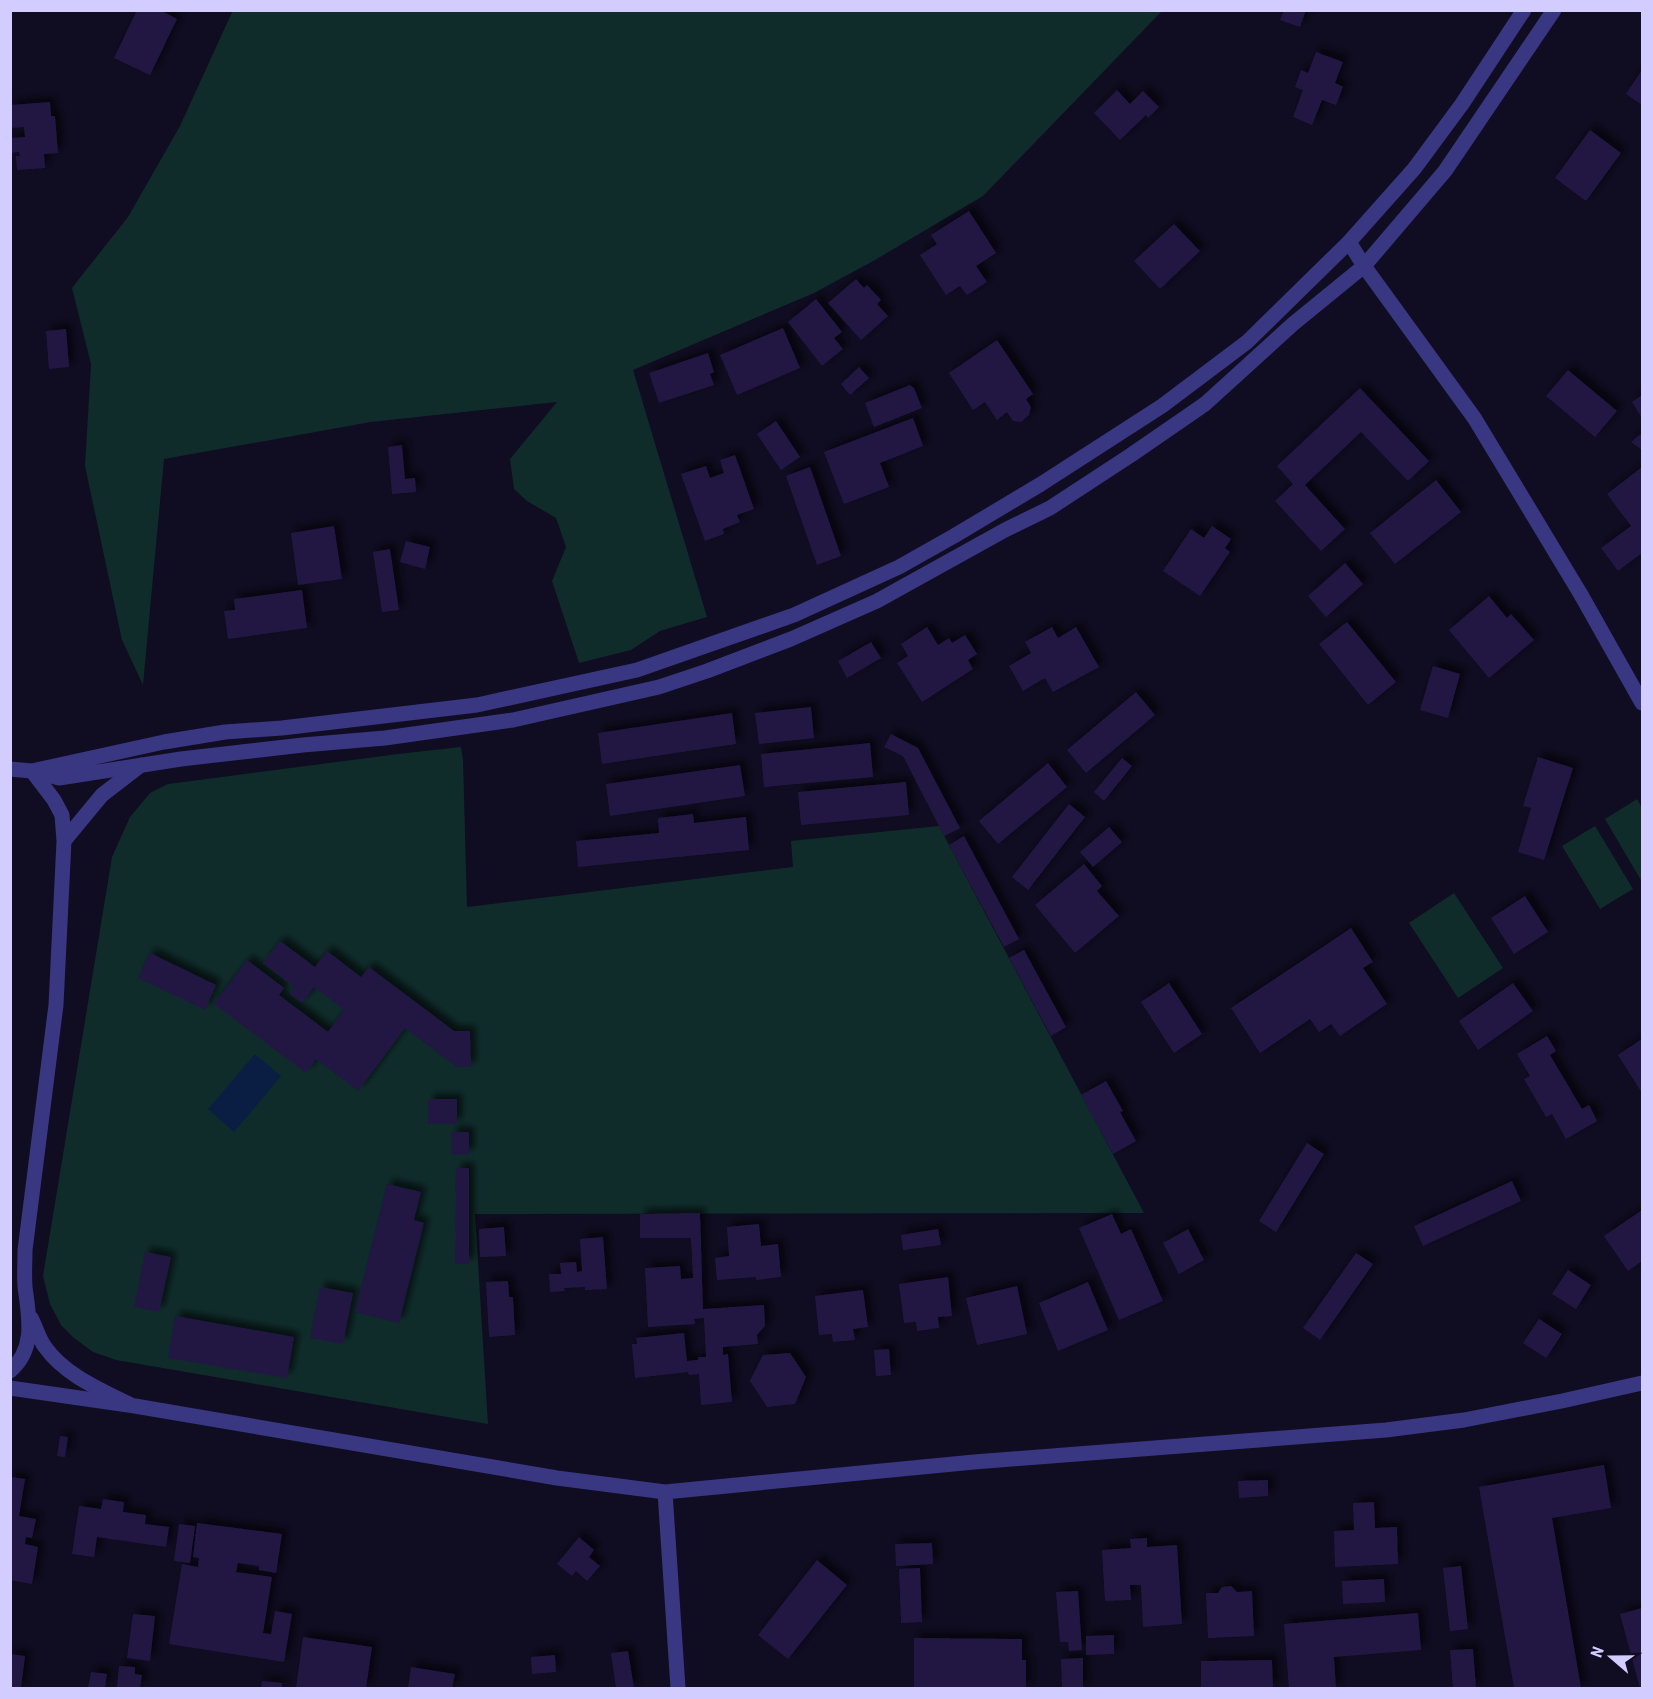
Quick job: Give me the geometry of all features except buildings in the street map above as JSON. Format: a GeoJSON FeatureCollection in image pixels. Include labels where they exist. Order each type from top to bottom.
{"type":"FeatureCollection","features":[{"type":"Feature","properties":{"kind":"street"},"geometry":{"type":"LineString","coordinates":[[32,771],[165,742],[225,732],[282,728],[477,705],[637,670],[794,615],[899,567],[1041,484],[1162,406],[1246,342],[1349,242],[1414,169],[1462,104],[1524,10]]}},
{"type":"Feature","properties":{"kind":"street"},"geometry":{"type":"LineString","coordinates":[[10,769],[32,771],[59,778],[141,765],[303,745],[385,738],[513,720],[659,687],[791,639],[877,601],[1059,502],[1205,404],[1293,324],[1365,266],[1445,171],[1554,10]]}},
{"type":"Feature","properties":{"kind":"street"},"geometry":{"type":"LineString","coordinates":[[1349,242],[1475,419],[1580,593],[1642,703]]}},
{"type":"Feature","properties":{"kind":"street"},"geometry":{"type":"LineString","coordinates":[[64,841],[102,795],[141,765]]}},
{"type":"Feature","properties":{"kind":"street"},"geometry":{"type":"LineString","coordinates":[[10,1371],[26,1352],[29,1336],[25,1250],[56,1005],[64,841],[62,815],[54,800],[32,771]]}},
{"type":"Feature","properties":{"kind":"street"},"geometry":{"type":"LineString","coordinates":[[28,1312],[44,1346],[62,1366],[83,1381],[135,1406]]}},
{"type":"Feature","properties":{"kind":"street"},"geometry":{"type":"LineString","coordinates":[[10,1388],[135,1406],[546,1477],[665,1492],[974,1462],[1386,1430],[1464,1420],[1642,1383]]}},
{"type":"Feature","properties":{"kind":"street"},"geometry":{"type":"LineString","coordinates":[[665,1492],[678,1689]]}},
{"type":"Feature","properties":{"kind":"green space"},"geometry":{"type":"Polygon","coordinates":[[[233,10],[1162,11],[983,196],[814,293],[633,370],[707,617],[660,631],[631,650],[579,663],[552,581],[566,547],[556,518],[527,501],[514,489],[510,459],[557,402],[371,422],[164,459],[143,685],[122,640],[85,466],[91,364],[72,288],[128,217],[180,126],[233,10]]]}},
{"type":"Feature","properties":{"kind":"green space"},"geometry":{"type":"Polygon","coordinates":[[[461,747],[467,907],[793,867],[791,841],[939,826],[1144,1213],[475,1214],[488,1424],[116,1360],[93,1352],[61,1325],[50,1304],[43,1276],[112,857],[130,817],[150,793],[168,784],[461,747]]]}},
{"type":"Feature","properties":{"kind":"green space"},"geometry":{"type":"Polygon","coordinates":[[[1637,799],[1642,808],[1642,882],[1605,819],[1637,799]]]}},
{"type":"Feature","properties":{"kind":"green space"},"geometry":{"type":"Polygon","coordinates":[[[1595,826],[1633,889],[1600,909],[1562,846],[1595,826]]]}},
{"type":"Feature","properties":{"kind":"green space"},"geometry":{"type":"Polygon","coordinates":[[[1454,893],[1503,968],[1458,998],[1409,923],[1454,893]]]}},
{"type":"Feature","properties":{"kind":"water"},"geometry":{"type":"Polygon","coordinates":[[[255,1054],[281,1076],[234,1132],[208,1109],[255,1054]]]}}]}
